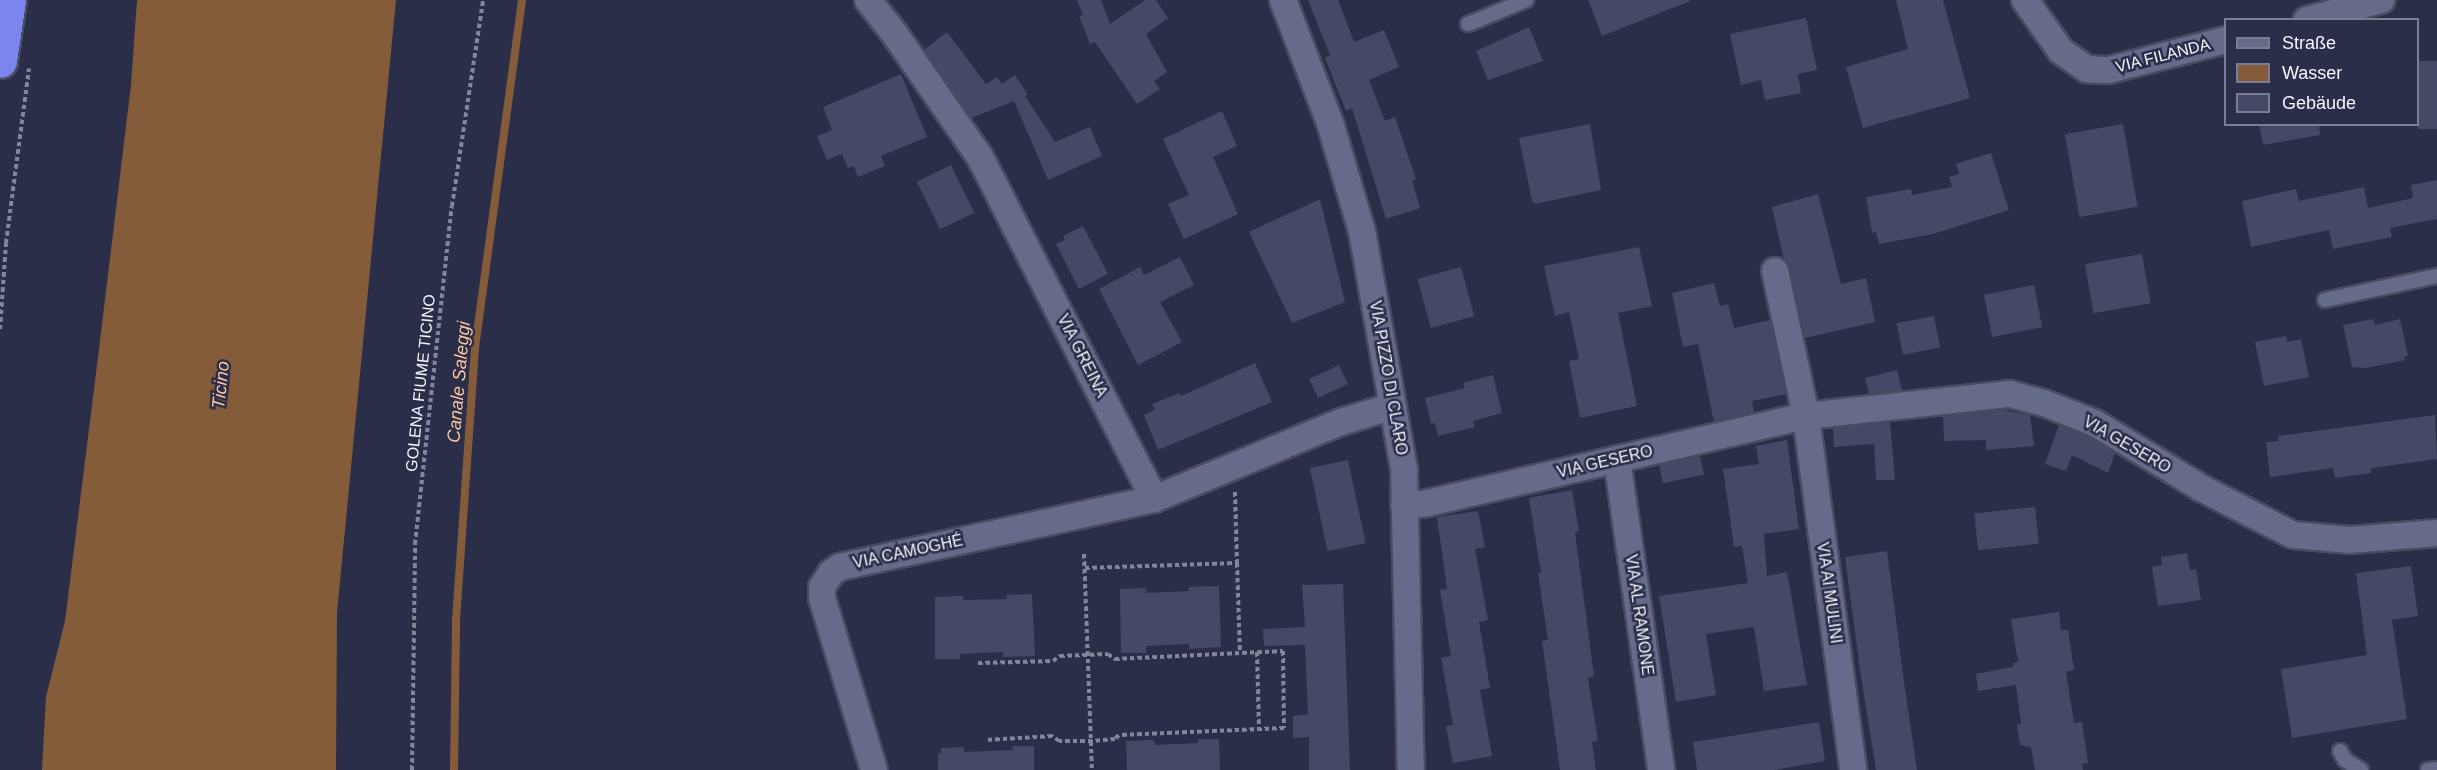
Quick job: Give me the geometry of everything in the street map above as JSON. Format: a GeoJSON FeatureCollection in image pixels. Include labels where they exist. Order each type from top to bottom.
{"type":"FeatureCollection","features":[{"type":"Feature","properties":{"kind":"highway"},"geometry":{"type":"LineString","coordinates":[[9,0],[15,59]]}},
{"type":"Feature","properties":{"kind":"street","name":"VIA GREINA"},"geometry":{"type":"LineString","coordinates":[[868,0],[894,33],[980,157],[1154,499]]}},
{"type":"Feature","properties":{"kind":"street","name":"VIA PIZZO DI CLARO"},"geometry":{"type":"LineString","coordinates":[[1283,0],[1331,126],[1362,231],[1404,470],[1412,770]]}},
{"type":"Feature","properties":{"kind":"street","name":"VIA FILANDA"},"geometry":{"type":"LineString","coordinates":[[2025,0],[2061,51],[2087,69],[2109,70],[2224,41]]}},
{"type":"Feature","properties":{"kind":"street"},"geometry":{"type":"LineString","coordinates":[[2314,18],[2381,0]]}},
{"type":"Feature","properties":{"kind":"street"},"geometry":{"type":"LineString","coordinates":[[1775,271],[1806,416]]}},
{"type":"Feature","properties":{"kind":"street","name":"VIA GESERO"},"geometry":{"type":"LineString","coordinates":[[1404,506],[1428,503],[1806,416],[2010,394],[2044,403],[2095,423],[2201,488],[2247,514],[2294,536],[2350,540],[2437,533]]}},
{"type":"Feature","properties":{"kind":"street"},"geometry":{"type":"LineString","coordinates":[[1154,499],[1341,422],[1393,406]]}},
{"type":"Feature","properties":{"kind":"street","name":"VIA AI MULINI"},"geometry":{"type":"LineString","coordinates":[[1806,416],[1853,770]]}},
{"type":"Feature","properties":{"kind":"street","name":"VIA AL RAMONE"},"geometry":{"type":"LineString","coordinates":[[1617,459],[1661,770]]}},
{"type":"Feature","properties":{"kind":"street","name":"VIA CAMOGHÉ"},"geometry":{"type":"LineString","coordinates":[[874,770],[822,598],[822,586],[831,573],[840,567],[1154,499]]}},
{"type":"Feature","properties":{"kind":"lane"},"geometry":{"type":"LineString","coordinates":[[1468,24],[1526,0]]}},
{"type":"Feature","properties":{"kind":"lane"},"geometry":{"type":"LineString","coordinates":[[2325,300],[2437,276]]}},
{"type":"Feature","properties":{"kind":"lane"},"geometry":{"type":"LineString","coordinates":[[2340,751],[2345,760],[2361,770]]}},
{"type":"Feature","properties":{"kind":"lane"},"geometry":{"type":"LineString","coordinates":[[2428,770],[2437,769]]}},
{"type":"Feature","properties":{"kind":"path","name":"GOLENA FIUME TICINO"},"geometry":{"type":"LineString","coordinates":[[412,770],[415,544],[452,206],[483,0]]}},
{"type":"Feature","properties":{"kind":"path"},"geometry":{"type":"LineString","coordinates":[[0,329],[15,59]]}},
{"type":"Feature","properties":{"kind":"path"},"geometry":{"type":"LineString","coordinates":[[1235,466],[1240,653]]}},
{"type":"Feature","properties":{"kind":"path"},"geometry":{"type":"LineString","coordinates":[[1084,554],[1092,770]]}},
{"type":"Feature","properties":{"kind":"path"},"geometry":{"type":"LineString","coordinates":[[1085,568],[1237,563]]}},
{"type":"Feature","properties":{"kind":"path"},"geometry":{"type":"LineString","coordinates":[[978,663],[1053,661],[1060,656],[1108,654],[1115,659],[1282,651],[1284,728],[1119,735],[1115,739],[1092,741],[1059,741],[1052,736],[985,740]]}},
{"type":"Feature","properties":{"kind":"path"},"geometry":{"type":"LineString","coordinates":[[1257,652],[1259,729]]}},
{"type":"Feature","properties":{"kind":"water","name":"Ticino"},"geometry":{"type":"Polygon","coordinates":[[[137,0],[396,0],[337,613],[336,770],[42,770],[46,697],[65,621],[99,349],[131,85],[137,0]]]}},
{"type":"Feature","properties":{"kind":"building"},"geometry":{"type":"Polygon","coordinates":[[[1077,0],[1101,0],[1110,24],[1145,0],[1156,0],[1168,18],[1146,34],[1167,72],[1154,81],[1160,89],[1137,104],[1095,42],[1090,44],[1079,16],[1083,15],[1077,0]]]}},
{"type":"Feature","properties":{"kind":"building"},"geometry":{"type":"Polygon","coordinates":[[[1308,0],[1338,0],[1354,42],[1384,30],[1399,67],[1369,80],[1385,121],[1395,117],[1416,179],[1412,180],[1420,208],[1386,219],[1352,108],[1346,111],[1325,58],[1330,55],[1308,0]]]}},
{"type":"Feature","properties":{"kind":"building"},"geometry":{"type":"Polygon","coordinates":[[[1588,0],[1690,0],[1690,1],[1602,36],[1588,0]]]}},
{"type":"Feature","properties":{"kind":"building"},"geometry":{"type":"Polygon","coordinates":[[[1896,0],[1943,0],[1970,98],[1863,128],[1846,67],[1908,49],[1896,0]]]}},
{"type":"Feature","properties":{"kind":"building"},"geometry":{"type":"Polygon","coordinates":[[[1806,18],[1817,70],[1798,74],[1801,93],[1765,100],[1761,80],[1741,85],[1730,34],[1806,18]]]}},
{"type":"Feature","properties":{"kind":"building"},"geometry":{"type":"Polygon","coordinates":[[[1529,27],[1543,61],[1488,80],[1476,51],[1529,27]]]}},
{"type":"Feature","properties":{"kind":"building"},"geometry":{"type":"Polygon","coordinates":[[[947,32],[986,84],[997,77],[1002,84],[1015,75],[1028,95],[1025,96],[1055,142],[1090,127],[1102,156],[1048,180],[1014,101],[971,118],[924,50],[947,32]]]}},
{"type":"Feature","properties":{"kind":"building"},"geometry":{"type":"Polygon","coordinates":[[[2419,61],[2437,61],[2437,129],[2418,129],[2419,61]]]}},
{"type":"Feature","properties":{"kind":"building"},"geometry":{"type":"Polygon","coordinates":[[[901,74],[927,137],[881,156],[885,166],[858,177],[854,166],[848,168],[842,154],[827,160],[817,136],[832,130],[823,107],[901,74]]]}},
{"type":"Feature","properties":{"kind":"building"},"geometry":{"type":"Polygon","coordinates":[[[1222,111],[1237,146],[1213,157],[1238,214],[1184,239],[1168,204],[1189,195],[1163,139],[1222,111]]]}},
{"type":"Feature","properties":{"kind":"building"},"geometry":{"type":"Polygon","coordinates":[[[1590,124],[1601,190],[1535,204],[1532,201],[1519,138],[1590,124]]]}},
{"type":"Feature","properties":{"kind":"building"},"geometry":{"type":"Polygon","coordinates":[[[2123,124],[2138,207],[2079,217],[2065,134],[2123,124]]]}},
{"type":"Feature","properties":{"kind":"building"},"geometry":{"type":"Polygon","coordinates":[[[2259,126],[2319,126],[2320,135],[2263,145],[2259,126]]]}},
{"type":"Feature","properties":{"kind":"building"},"geometry":{"type":"Polygon","coordinates":[[[1991,153],[2009,210],[1933,234],[1879,244],[1876,232],[1872,233],[1866,197],[1911,189],[1912,195],[1952,187],[1949,177],[1959,174],[1956,164],[1991,153]]]}},
{"type":"Feature","properties":{"kind":"building"},"geometry":{"type":"Polygon","coordinates":[[[951,165],[974,213],[940,229],[917,182],[951,165]]]}},
{"type":"Feature","properties":{"kind":"building"},"geometry":{"type":"Polygon","coordinates":[[[2437,180],[2437,219],[2390,228],[2392,237],[2333,249],[2329,230],[2251,247],[2242,201],[2296,189],[2299,201],[2364,187],[2368,208],[2413,198],[2411,185],[2437,180]]]}},
{"type":"Feature","properties":{"kind":"building"},"geometry":{"type":"Polygon","coordinates":[[[1818,194],[1841,284],[1866,278],[1875,322],[1805,338],[1790,268],[1784,260],[1772,207],[1818,194]]]}},
{"type":"Feature","properties":{"kind":"building"},"geometry":{"type":"Polygon","coordinates":[[[1320,199],[1345,302],[1292,323],[1249,232],[1320,199]]]}},
{"type":"Feature","properties":{"kind":"building"},"geometry":{"type":"Polygon","coordinates":[[[1083,226],[1108,274],[1079,289],[1056,244],[1065,240],[1063,236],[1083,226]]]}},
{"type":"Feature","properties":{"kind":"building"},"geometry":{"type":"Polygon","coordinates":[[[1639,247],[1652,306],[1618,313],[1637,406],[1580,418],[1569,361],[1579,359],[1569,312],[1555,316],[1544,266],[1639,247]]]}},
{"type":"Feature","properties":{"kind":"building"},"geometry":{"type":"Polygon","coordinates":[[[2142,254],[2151,303],[2094,313],[2085,264],[2142,254]]]}},
{"type":"Feature","properties":{"kind":"building"},"geometry":{"type":"Polygon","coordinates":[[[1180,257],[1194,285],[1160,302],[1182,342],[1138,365],[1099,289],[1140,267],[1144,275],[1180,257]]]}},
{"type":"Feature","properties":{"kind":"building"},"geometry":{"type":"Polygon","coordinates":[[[1461,267],[1474,316],[1431,328],[1418,279],[1461,267]]]}},
{"type":"Feature","properties":{"kind":"building"},"geometry":{"type":"Polygon","coordinates":[[[1714,283],[1720,306],[1728,304],[1734,328],[1770,320],[1786,394],[1752,401],[1754,413],[1714,422],[1698,344],[1683,347],[1672,293],[1714,283]]]}},
{"type":"Feature","properties":{"kind":"building"},"geometry":{"type":"Polygon","coordinates":[[[2034,285],[2042,327],[1992,337],[1984,295],[2034,285]]]}},
{"type":"Feature","properties":{"kind":"building"},"geometry":{"type":"Polygon","coordinates":[[[1934,316],[1940,347],[1903,355],[1897,323],[1934,316]]]}},
{"type":"Feature","properties":{"kind":"building"},"geometry":{"type":"Polygon","coordinates":[[[2373,319],[2375,325],[2400,319],[2408,356],[2404,357],[2405,360],[2366,368],[2352,367],[2343,325],[2373,319]]]}},
{"type":"Feature","properties":{"kind":"building"},"geometry":{"type":"Polygon","coordinates":[[[2286,336],[2287,342],[2301,339],[2309,377],[2264,386],[2255,342],[2286,336]]]}},
{"type":"Feature","properties":{"kind":"building"},"geometry":{"type":"Polygon","coordinates":[[[1255,363],[1272,402],[1158,450],[1144,415],[1155,410],[1152,404],[1180,393],[1181,396],[1255,363]]]}},
{"type":"Feature","properties":{"kind":"building"},"geometry":{"type":"Polygon","coordinates":[[[1339,365],[1348,384],[1318,398],[1309,379],[1339,365]]]}},
{"type":"Feature","properties":{"kind":"building"},"geometry":{"type":"Polygon","coordinates":[[[1897,370],[1902,391],[1869,394],[1865,378],[1897,370]]]}},
{"type":"Feature","properties":{"kind":"building"},"geometry":{"type":"Polygon","coordinates":[[[1493,375],[1502,413],[1473,421],[1475,427],[1438,436],[1435,423],[1431,424],[1425,398],[1465,388],[1463,383],[1493,375]]]}},
{"type":"Feature","properties":{"kind":"building"},"geometry":{"type":"Polygon","coordinates":[[[2003,410],[2030,415],[2034,446],[1986,450],[1986,440],[1944,441],[1943,416],[2003,410]]]}},
{"type":"Feature","properties":{"kind":"building"},"geometry":{"type":"Polygon","coordinates":[[[2435,415],[2437,459],[2371,468],[2371,473],[2335,478],[2333,468],[2270,477],[2266,442],[2279,441],[2278,436],[2435,415]]]}},
{"type":"Feature","properties":{"kind":"building"},"geometry":{"type":"Polygon","coordinates":[[[1890,422],[1895,480],[1876,480],[1874,444],[1834,447],[1833,428],[1890,422]]]}},
{"type":"Feature","properties":{"kind":"building"},"geometry":{"type":"Polygon","coordinates":[[[2059,425],[2088,436],[2115,453],[2108,473],[2072,455],[2066,471],[2045,464],[2059,425]]]}},
{"type":"Feature","properties":{"kind":"building"},"geometry":{"type":"Polygon","coordinates":[[[1787,440],[1799,529],[1764,534],[1767,576],[1787,572],[1807,685],[1764,691],[1754,627],[1706,634],[1716,695],[1676,702],[1659,596],[1748,583],[1742,546],[1734,547],[1723,469],[1759,464],[1756,446],[1787,440]]]}},
{"type":"Feature","properties":{"kind":"building"},"geometry":{"type":"Polygon","coordinates":[[[1700,456],[1704,475],[1663,483],[1659,465],[1700,456]]]}},
{"type":"Feature","properties":{"kind":"building"},"geometry":{"type":"Polygon","coordinates":[[[1348,460],[1366,543],[1328,551],[1310,468],[1348,460]]]}},
{"type":"Feature","properties":{"kind":"building"},"geometry":{"type":"Polygon","coordinates":[[[1572,490],[1579,531],[1575,532],[1594,676],[1588,678],[1598,741],[1592,742],[1596,770],[1560,770],[1542,641],[1548,640],[1538,573],[1541,573],[1529,498],[1572,490]]]}},
{"type":"Feature","properties":{"kind":"building"},"geometry":{"type":"Polygon","coordinates":[[[2035,507],[2039,544],[1978,550],[1974,513],[2035,507]]]}},
{"type":"Feature","properties":{"kind":"building"},"geometry":{"type":"Polygon","coordinates":[[[1478,511],[1485,547],[1475,549],[1488,620],[1479,622],[1490,688],[1480,690],[1492,756],[1453,763],[1446,726],[1453,725],[1441,658],[1451,656],[1440,590],[1447,589],[1437,517],[1478,511]]]}},
{"type":"Feature","properties":{"kind":"building"},"geometry":{"type":"Polygon","coordinates":[[[1887,551],[1917,770],[1876,770],[1860,670],[1845,557],[1887,551]]]}},
{"type":"Feature","properties":{"kind":"building"},"geometry":{"type":"Polygon","coordinates":[[[2187,553],[2190,570],[2196,569],[2201,600],[2158,606],[2152,567],[2162,565],[2161,557],[2187,553]]]}},
{"type":"Feature","properties":{"kind":"building"},"geometry":{"type":"Polygon","coordinates":[[[2411,566],[2418,616],[2392,620],[2407,719],[2292,738],[2281,669],[2367,655],[2356,573],[2411,566]]]}},
{"type":"Feature","properties":{"kind":"building"},"geometry":{"type":"Polygon","coordinates":[[[1343,584],[1350,770],[1309,770],[1309,737],[1293,738],[1293,716],[1308,714],[1305,645],[1264,646],[1263,629],[1305,627],[1302,585],[1343,584]]]}},
{"type":"Feature","properties":{"kind":"building"},"geometry":{"type":"Polygon","coordinates":[[[1219,586],[1221,647],[1189,649],[1189,644],[1146,646],[1146,653],[1121,653],[1120,589],[1146,588],[1146,593],[1189,591],[1189,587],[1219,586]]]}},
{"type":"Feature","properties":{"kind":"building"},"geometry":{"type":"Polygon","coordinates":[[[1032,594],[1035,656],[1003,657],[1003,652],[960,654],[960,659],[935,659],[935,597],[963,596],[963,600],[1007,599],[1007,595],[1032,594]]]}},
{"type":"Feature","properties":{"kind":"building"},"geometry":{"type":"Polygon","coordinates":[[[2059,612],[2061,630],[2068,630],[2074,670],[2066,672],[2074,723],[2082,722],[2088,763],[2082,764],[2083,770],[2035,770],[2031,747],[2020,745],[2017,725],[2021,724],[2016,685],[1978,691],[1976,674],[2013,667],[2013,663],[2018,662],[2011,619],[2059,612]]]}},
{"type":"Feature","properties":{"kind":"building"},"geometry":{"type":"Polygon","coordinates":[[[1819,722],[1825,761],[1774,770],[1697,770],[1693,742],[1819,722]]]}},
{"type":"Feature","properties":{"kind":"building"},"geometry":{"type":"Polygon","coordinates":[[[1198,739],[1219,739],[1220,770],[1127,770],[1126,741],[1154,740],[1155,745],[1198,743],[1198,739]]]}},
{"type":"Feature","properties":{"kind":"building"},"geometry":{"type":"Polygon","coordinates":[[[1012,746],[1034,746],[1034,770],[938,770],[938,754],[941,753],[941,748],[964,747],[964,752],[1013,750],[1012,746]]]}},
{"type":"Feature","properties":{"kind":"waterway","name":"Canale Saleggi"},"geometry":{"type":"LineString","coordinates":[[454,770],[456,620],[475,348],[522,0]]}}]}
